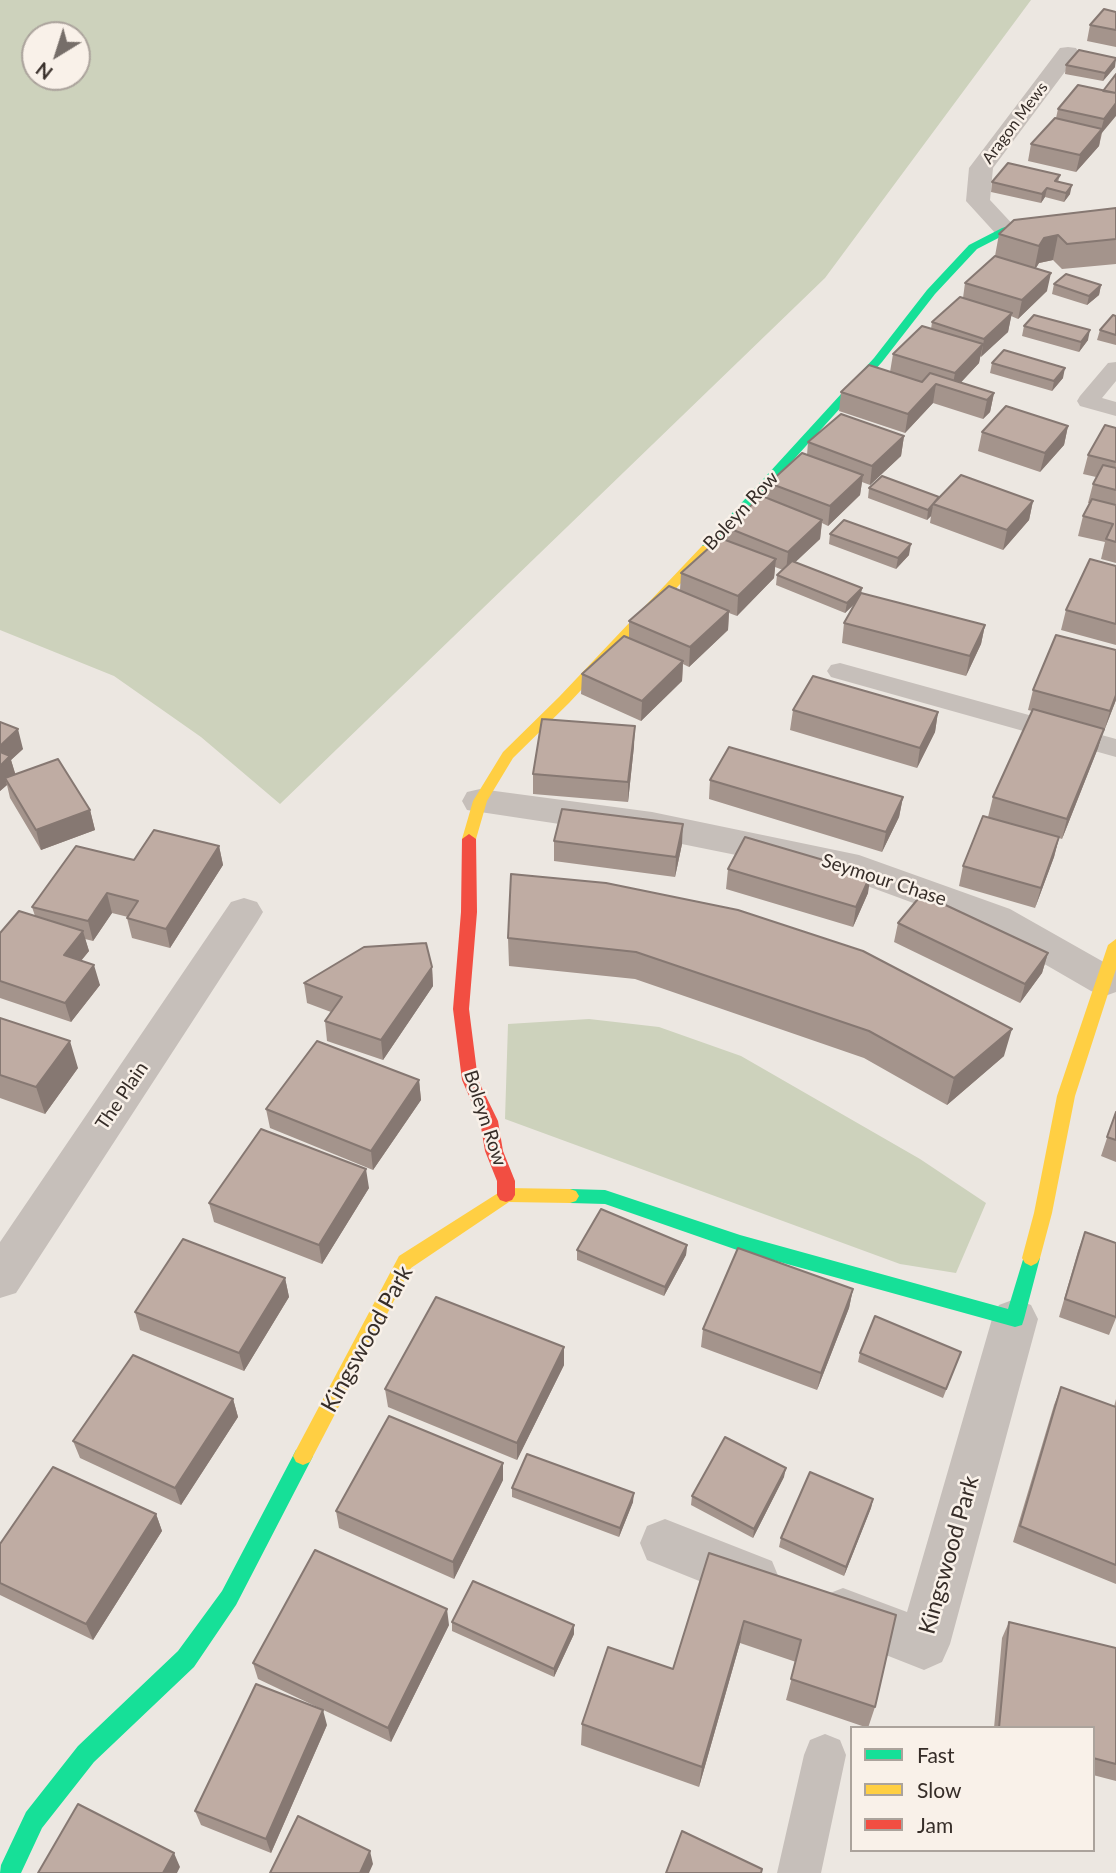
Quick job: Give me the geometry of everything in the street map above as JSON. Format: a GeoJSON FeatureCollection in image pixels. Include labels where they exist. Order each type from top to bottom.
{"type":"FeatureCollection","features":[{"type":"Feature","properties":{"kind":"street","name":"Aragon Mews"},"geometry":{"type":"LineString","coordinates":[[1006,230],[978,201],[981,168],[1068,52]]}},
{"type":"Feature","properties":{"kind":"street","name":"Boleyn Row"},"geometry":{"type":"LineString","coordinates":[[506,1195],[506,1181],[494,1151],[489,1121],[470,1080],[461,1009],[469,912],[468,842],[480,801],[508,755],[564,700],[754,498],[878,360],[955,264],[973,247],[1006,230],[1037,220],[1096,212],[1116,214]]}},
{"type":"Feature","properties":{"kind":"street","name":"Seymour Chase"},"geometry":{"type":"LineString","coordinates":[[480,801],[653,825],[846,864],[997,919],[1105,981]]}},
{"type":"Feature","properties":{"kind":"street","name":"The Plain"},"geometry":{"type":"LineString","coordinates":[[0,1279],[244,912]]}},
{"type":"Feature","properties":{"kind":"street","name":"Kingswood Park"},"geometry":{"type":"LineString","coordinates":[[665,1543],[924,1644],[1043,1213],[1066,1096],[1116,945]]}},
{"type":"Feature","properties":{"kind":"street","name":"Kingswood Park"},"geometry":{"type":"LineString","coordinates":[[9,1873],[34,1820],[86,1754],[186,1659],[229,1598],[405,1262],[506,1195]]}},
{"type":"Feature","properties":{"kind":"street"},"geometry":{"type":"LineString","coordinates":[[506,1195],[606,1197],[740,1243],[1015,1319]]}},
{"type":"Feature","properties":{"kind":"lane"},"geometry":{"type":"LineString","coordinates":[[1116,368],[1088,401],[1116,409]]}},
{"type":"Feature","properties":{"kind":"lane"},"geometry":{"type":"LineString","coordinates":[[840,671],[1116,748]]}},
{"type":"Feature","properties":{"kind":"lane"},"geometry":{"type":"LineString","coordinates":[[799,1873],[825,1755]]}},
{"type":"Feature","properties":{"kind":"green space"},"geometry":{"type":"Polygon","coordinates":[[[0,0],[1031,0],[825,278],[280,804],[201,737],[114,676],[0,630],[0,0]]]}},
{"type":"Feature","properties":{"kind":"green space"},"geometry":{"type":"Polygon","coordinates":[[[589,1019],[659,1027],[741,1056],[920,1159],[986,1203],[956,1273],[900,1264],[505,1119],[508,1024],[589,1019]]]}},
{"type":"Feature","properties":{"kind":"building"},"geometry":{"type":"Polygon","coordinates":[[[1104,9],[1116,12],[1116,30],[1090,25],[1104,9]]]}},
{"type":"Feature","properties":{"kind":"building"},"geometry":{"type":"Polygon","coordinates":[[[1079,50],[1116,59],[1105,73],[1066,65],[1079,50]]]}},
{"type":"Feature","properties":{"kind":"building"},"geometry":{"type":"Polygon","coordinates":[[[1116,74],[1116,93],[1103,91],[1116,74]]]}},
{"type":"Feature","properties":{"kind":"building"},"geometry":{"type":"Polygon","coordinates":[[[1078,85],[1116,93],[1116,103],[1104,119],[1058,109],[1078,85]]]}},
{"type":"Feature","properties":{"kind":"building"},"geometry":{"type":"Polygon","coordinates":[[[1055,118],[1102,129],[1080,155],[1031,144],[1055,118]]]}},
{"type":"Feature","properties":{"kind":"building"},"geometry":{"type":"Polygon","coordinates":[[[1008,163],[1060,175],[1055,181],[1072,185],[1066,193],[1047,188],[1042,194],[992,182],[1008,163]]]}},
{"type":"Feature","properties":{"kind":"building"},"geometry":{"type":"Polygon","coordinates":[[[1116,208],[1116,239],[1067,244],[1058,235],[1044,238],[1039,246],[999,234],[1014,220],[1116,208]]]}},
{"type":"Feature","properties":{"kind":"building"},"geometry":{"type":"Polygon","coordinates":[[[995,256],[1051,273],[1022,300],[965,283],[995,256]]]}},
{"type":"Feature","properties":{"kind":"building"},"geometry":{"type":"Polygon","coordinates":[[[1066,274],[1101,285],[1089,296],[1054,284],[1066,274]]]}},
{"type":"Feature","properties":{"kind":"building"},"geometry":{"type":"Polygon","coordinates":[[[960,297],[1012,313],[984,339],[932,322],[960,297]]]}},
{"type":"Feature","properties":{"kind":"building"},"geometry":{"type":"Polygon","coordinates":[[[1034,315],[1090,330],[1081,342],[1024,326],[1034,315]]]}},
{"type":"Feature","properties":{"kind":"building"},"geometry":{"type":"Polygon","coordinates":[[[1113,315],[1116,316],[1116,335],[1100,330],[1113,315]]]}},
{"type":"Feature","properties":{"kind":"building"},"geometry":{"type":"Polygon","coordinates":[[[922,326],[983,344],[955,373],[893,354],[922,326]]]}},
{"type":"Feature","properties":{"kind":"building"},"geometry":{"type":"Polygon","coordinates":[[[1004,350],[1065,368],[1054,381],[992,363],[1004,350]]]}},
{"type":"Feature","properties":{"kind":"building"},"geometry":{"type":"Polygon","coordinates":[[[869,365],[922,382],[930,373],[994,393],[987,400],[936,384],[908,414],[841,392],[869,365]]]}},
{"type":"Feature","properties":{"kind":"building"},"geometry":{"type":"Polygon","coordinates":[[[1006,406],[1068,426],[1045,453],[982,432],[1006,406]]]}},
{"type":"Feature","properties":{"kind":"building"},"geometry":{"type":"Polygon","coordinates":[[[841,414],[904,436],[872,466],[808,442],[841,414]]]}},
{"type":"Feature","properties":{"kind":"building"},"geometry":{"type":"Polygon","coordinates":[[[1105,425],[1116,428],[1116,462],[1088,455],[1105,425]]]}},
{"type":"Feature","properties":{"kind":"building"},"geometry":{"type":"Polygon","coordinates":[[[802,453],[863,475],[830,506],[769,483],[802,453]]]}},
{"type":"Feature","properties":{"kind":"building"},"geometry":{"type":"Polygon","coordinates":[[[1103,465],[1116,468],[1116,490],[1093,484],[1103,465]]]}},
{"type":"Feature","properties":{"kind":"building"},"geometry":{"type":"Polygon","coordinates":[[[961,475],[1033,501],[1007,530],[933,504],[961,475]]]}},
{"type":"Feature","properties":{"kind":"building"},"geometry":{"type":"Polygon","coordinates":[[[882,476],[939,497],[928,510],[869,488],[882,476]]]}},
{"type":"Feature","properties":{"kind":"building"},"geometry":{"type":"Polygon","coordinates":[[[762,496],[822,520],[788,552],[726,527],[762,496]]]}},
{"type":"Feature","properties":{"kind":"building"},"geometry":{"type":"Polygon","coordinates":[[[1092,499],[1116,505],[1116,542],[1106,539],[1113,524],[1083,516],[1092,499]]]}},
{"type":"Feature","properties":{"kind":"building"},"geometry":{"type":"Polygon","coordinates":[[[844,520],[911,544],[898,558],[830,534],[844,520]]]}},
{"type":"Feature","properties":{"kind":"building"},"geometry":{"type":"Polygon","coordinates":[[[720,538],[776,559],[738,596],[681,573],[720,538]]]}},
{"type":"Feature","properties":{"kind":"building"},"geometry":{"type":"Polygon","coordinates":[[[1090,559],[1116,566],[1116,624],[1066,610],[1090,559]]]}},
{"type":"Feature","properties":{"kind":"building"},"geometry":{"type":"Polygon","coordinates":[[[792,561],[862,588],[847,603],[777,575],[792,561]]]}},
{"type":"Feature","properties":{"kind":"building"},"geometry":{"type":"Polygon","coordinates":[[[669,586],[729,611],[690,647],[629,621],[669,586]]]}},
{"type":"Feature","properties":{"kind":"building"},"geometry":{"type":"Polygon","coordinates":[[[861,593],[985,625],[970,656],[844,623],[861,593]]]}},
{"type":"Feature","properties":{"kind":"building"},"geometry":{"type":"Polygon","coordinates":[[[1056,635],[1116,650],[1116,695],[1110,711],[1033,690],[1056,635]]]}},
{"type":"Feature","properties":{"kind":"building"},"geometry":{"type":"Polygon","coordinates":[[[624,636],[683,661],[642,701],[582,674],[624,636]]]}},
{"type":"Feature","properties":{"kind":"building"},"geometry":{"type":"Polygon","coordinates":[[[813,676],[938,712],[920,748],[793,710],[813,676]]]}},
{"type":"Feature","properties":{"kind":"building"},"geometry":{"type":"Polygon","coordinates":[[[1033,709],[1104,729],[1067,819],[993,797],[1033,709]]]}},
{"type":"Feature","properties":{"kind":"building"},"geometry":{"type":"Polygon","coordinates":[[[542,719],[635,726],[628,782],[533,774],[542,719]]]}},
{"type":"Feature","properties":{"kind":"building"},"geometry":{"type":"Polygon","coordinates":[[[0,722],[18,729],[0,746],[0,722]]]}},
{"type":"Feature","properties":{"kind":"building"},"geometry":{"type":"Polygon","coordinates":[[[729,747],[903,797],[886,832],[710,780],[729,747]]]}},
{"type":"Feature","properties":{"kind":"building"},"geometry":{"type":"Polygon","coordinates":[[[0,752],[10,756],[0,766],[0,752]]]}},
{"type":"Feature","properties":{"kind":"building"},"geometry":{"type":"Polygon","coordinates":[[[58,759],[90,810],[36,830],[5,778],[58,759]]]}},
{"type":"Feature","properties":{"kind":"building"},"geometry":{"type":"Polygon","coordinates":[[[562,809],[683,824],[676,857],[554,841],[562,809]]]}},
{"type":"Feature","properties":{"kind":"building"},"geometry":{"type":"Polygon","coordinates":[[[983,816],[1059,837],[1041,888],[963,866],[983,816]]]}},
{"type":"Feature","properties":{"kind":"building"},"geometry":{"type":"Polygon","coordinates":[[[154,830],[219,846],[166,929],[127,918],[138,901],[107,893],[88,921],[32,907],[76,846],[134,860],[154,830]]]}},
{"type":"Feature","properties":{"kind":"building"},"geometry":{"type":"Polygon","coordinates":[[[745,837],[871,874],[856,907],[728,869],[745,837]]]}},
{"type":"Feature","properties":{"kind":"building"},"geometry":{"type":"Polygon","coordinates":[[[511,874],[606,883],[738,910],[863,951],[1012,1029],[954,1078],[869,1031],[636,952],[508,938],[511,874]]]}},
{"type":"Feature","properties":{"kind":"building"},"geometry":{"type":"Polygon","coordinates":[[[922,894],[1048,953],[1025,984],[898,923],[922,894]]]}},
{"type":"Feature","properties":{"kind":"building"},"geometry":{"type":"Polygon","coordinates":[[[19,911],[83,931],[64,955],[94,965],[65,1003],[0,981],[0,933],[19,911]]]}},
{"type":"Feature","properties":{"kind":"building"},"geometry":{"type":"Polygon","coordinates":[[[426,943],[432,967],[381,1040],[325,1021],[342,997],[304,983],[364,947],[426,943]]]}},
{"type":"Feature","properties":{"kind":"building"},"geometry":{"type":"Polygon","coordinates":[[[0,1018],[70,1041],[36,1087],[0,1075],[0,1018]]]}},
{"type":"Feature","properties":{"kind":"building"},"geometry":{"type":"Polygon","coordinates":[[[317,1041],[419,1080],[371,1151],[266,1109],[317,1041]]]}},
{"type":"Feature","properties":{"kind":"building"},"geometry":{"type":"Polygon","coordinates":[[[1116,1112],[1116,1140],[1107,1137],[1116,1112]]]}},
{"type":"Feature","properties":{"kind":"building"},"geometry":{"type":"Polygon","coordinates":[[[261,1129],[366,1169],[319,1245],[209,1203],[261,1129]]]}},
{"type":"Feature","properties":{"kind":"building"},"geometry":{"type":"Polygon","coordinates":[[[601,1209],[687,1245],[665,1287],[577,1250],[601,1209]]]}},
{"type":"Feature","properties":{"kind":"building"},"geometry":{"type":"Polygon","coordinates":[[[1085,1232],[1116,1243],[1116,1317],[1065,1299],[1085,1232]]]}},
{"type":"Feature","properties":{"kind":"building"},"geometry":{"type":"Polygon","coordinates":[[[183,1239],[285,1278],[239,1353],[135,1312],[183,1239]]]}},
{"type":"Feature","properties":{"kind":"building"},"geometry":{"type":"Polygon","coordinates":[[[738,1248],[853,1289],[821,1373],[703,1329],[738,1248]]]}},
{"type":"Feature","properties":{"kind":"building"},"geometry":{"type":"Polygon","coordinates":[[[436,1297],[564,1347],[517,1443],[385,1389],[436,1297]]]}},
{"type":"Feature","properties":{"kind":"building"},"geometry":{"type":"Polygon","coordinates":[[[875,1316],[961,1352],[946,1389],[860,1353],[875,1316]]]}},
{"type":"Feature","properties":{"kind":"building"},"geometry":{"type":"Polygon","coordinates":[[[133,1355],[233,1399],[175,1488],[73,1441],[133,1355]]]}},
{"type":"Feature","properties":{"kind":"building"},"geometry":{"type":"Polygon","coordinates":[[[1061,1387],[1116,1407],[1116,1565],[1020,1526],[1061,1387]]]}},
{"type":"Feature","properties":{"kind":"building"},"geometry":{"type":"Polygon","coordinates":[[[389,1416],[503,1463],[453,1562],[336,1511],[389,1416]]]}},
{"type":"Feature","properties":{"kind":"building"},"geometry":{"type":"Polygon","coordinates":[[[725,1437],[786,1468],[754,1529],[692,1496],[725,1437]]]}},
{"type":"Feature","properties":{"kind":"building"},"geometry":{"type":"Polygon","coordinates":[[[527,1454],[634,1493],[620,1528],[512,1488],[527,1454]]]}},
{"type":"Feature","properties":{"kind":"building"},"geometry":{"type":"Polygon","coordinates":[[[53,1467],[156,1514],[86,1624],[0,1583],[0,1544],[53,1467]]]}},
{"type":"Feature","properties":{"kind":"building"},"geometry":{"type":"Polygon","coordinates":[[[810,1472],[873,1499],[846,1567],[781,1538],[810,1472]]]}},
{"type":"Feature","properties":{"kind":"building"},"geometry":{"type":"Polygon","coordinates":[[[315,1550],[447,1609],[388,1728],[253,1663],[315,1550]]]}},
{"type":"Feature","properties":{"kind":"building"},"geometry":{"type":"Polygon","coordinates":[[[709,1553],[896,1615],[875,1707],[791,1679],[801,1640],[744,1621],[702,1767],[582,1724],[608,1647],[673,1669],[709,1553]]]}},
{"type":"Feature","properties":{"kind":"building"},"geometry":{"type":"Polygon","coordinates":[[[473,1581],[574,1625],[554,1669],[452,1622],[473,1581]]]}},
{"type":"Feature","properties":{"kind":"building"},"geometry":{"type":"Polygon","coordinates":[[[1009,1622],[1116,1648],[1116,1764],[1095,1759],[1095,1726],[999,1726],[1009,1622]]]}},
{"type":"Feature","properties":{"kind":"building"},"geometry":{"type":"Polygon","coordinates":[[[256,1684],[323,1710],[266,1839],[195,1811],[256,1684]]]}},
{"type":"Feature","properties":{"kind":"building"},"geometry":{"type":"Polygon","coordinates":[[[78,1804],[174,1853],[163,1873],[38,1873],[78,1804]]]}},
{"type":"Feature","properties":{"kind":"building"},"geometry":{"type":"Polygon","coordinates":[[[298,1816],[370,1851],[360,1873],[270,1873],[298,1816]]]}},
{"type":"Feature","properties":{"kind":"building"},"geometry":{"type":"Polygon","coordinates":[[[682,1831],[762,1869],[761,1873],[666,1873],[682,1831]]]}},
{"type":"Feature","properties":{"kind":"traffic: fast"},"geometry":{"type":"LineString","coordinates":[[706,549],[878,360],[931,292],[973,247],[1006,230],[1037,220],[1096,213],[1116,214]]}},
{"type":"Feature","properties":{"kind":"traffic: fast"},"geometry":{"type":"LineString","coordinates":[[570,1196],[605,1197],[740,1243],[1015,1319],[1031,1258]]}},
{"type":"Feature","properties":{"kind":"traffic: fast"},"geometry":{"type":"LineString","coordinates":[[9,1873],[34,1820],[86,1754],[186,1659],[229,1598],[303,1456]]}},
{"type":"Feature","properties":{"kind":"traffic: slow"},"geometry":{"type":"LineString","coordinates":[[469,839],[480,801],[508,755],[564,700],[706,549]]}},
{"type":"Feature","properties":{"kind":"traffic: slow"},"geometry":{"type":"LineString","coordinates":[[1031,1258],[1043,1213],[1066,1096],[1116,945]]}},
{"type":"Feature","properties":{"kind":"traffic: slow"},"geometry":{"type":"LineString","coordinates":[[303,1456],[405,1262],[506,1195],[570,1196]]}},
{"type":"Feature","properties":{"kind":"traffic: jam"},"geometry":{"type":"LineString","coordinates":[[469,839],[469,912],[461,1009],[470,1080],[489,1121],[494,1151],[506,1181],[506,1195]]}}]}
